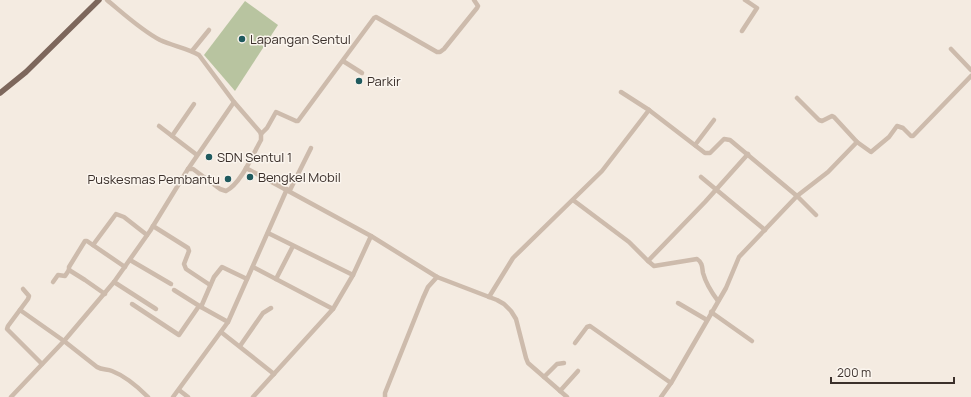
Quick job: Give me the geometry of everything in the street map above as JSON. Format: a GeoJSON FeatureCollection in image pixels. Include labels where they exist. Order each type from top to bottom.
{"type":"FeatureCollection","features":[{"type":"Feature","properties":{"kind":"main road"},"geometry":{"type":"LineString","coordinates":[[0,93],[26,72],[98,0]]}},
{"type":"Feature","properties":{"kind":"street"},"geometry":{"type":"LineString","coordinates":[[108,0],[153,36],[162,41],[192,51],[204,60],[234,102],[261,134],[261,140],[246,168],[232,188],[225,192],[193,169],[188,169]]}},
{"type":"Feature","properties":{"kind":"street"},"geometry":{"type":"LineString","coordinates":[[261,134],[267,128],[276,112],[296,121],[298,120],[343,61],[372,19],[375,17],[437,52],[442,52],[477,8],[478,6],[474,0]]}},
{"type":"Feature","properties":{"kind":"street"},"geometry":{"type":"LineString","coordinates":[[742,31],[757,8],[746,0]]}},
{"type":"Feature","properties":{"kind":"street"},"geometry":{"type":"LineString","coordinates":[[192,51],[209,30]]}},
{"type":"Feature","properties":{"kind":"street"},"geometry":{"type":"LineString","coordinates":[[951,49],[971,70]]}},
{"type":"Feature","properties":{"kind":"street"},"geometry":{"type":"LineString","coordinates":[[343,61],[362,74]]}},
{"type":"Feature","properties":{"kind":"street"},"geometry":{"type":"LineString","coordinates":[[797,98],[819,120],[822,121],[832,116],[834,117],[857,142],[872,152],[889,137],[897,126],[903,128],[911,136],[913,136],[971,76]]}},
{"type":"Feature","properties":{"kind":"street"},"geometry":{"type":"LineString","coordinates":[[621,92],[649,110],[708,153],[724,139],[728,139],[797,196],[816,215]]}},
{"type":"Feature","properties":{"kind":"street"},"geometry":{"type":"LineString","coordinates":[[11,397],[64,341],[105,294],[147,235],[197,155],[234,102]]}},
{"type":"Feature","properties":{"kind":"street"},"geometry":{"type":"LineString","coordinates":[[172,136],[194,104]]}},
{"type":"Feature","properties":{"kind":"street"},"geometry":{"type":"LineString","coordinates":[[489,297],[513,258],[573,200],[612,159],[649,110]]}},
{"type":"Feature","properties":{"kind":"street"},"geometry":{"type":"LineString","coordinates":[[695,145],[714,120]]}},
{"type":"Feature","properties":{"kind":"street"},"geometry":{"type":"LineString","coordinates":[[159,126],[197,155]]}},
{"type":"Feature","properties":{"kind":"street"},"geometry":{"type":"LineString","coordinates":[[662,397],[728,284],[739,257],[797,196],[828,172],[857,142]]}},
{"type":"Feature","properties":{"kind":"street"},"geometry":{"type":"LineString","coordinates":[[174,397],[228,322],[288,190],[311,148]]}},
{"type":"Feature","properties":{"kind":"street"},"geometry":{"type":"LineString","coordinates":[[648,261],[748,154]]}},
{"type":"Feature","properties":{"kind":"street"},"geometry":{"type":"LineString","coordinates":[[246,168],[371,236],[437,277],[504,304],[510,311],[518,326],[527,362],[567,397]]}},
{"type":"Feature","properties":{"kind":"street"},"geometry":{"type":"LineString","coordinates":[[701,177],[765,230]]}},
{"type":"Feature","properties":{"kind":"street"},"geometry":{"type":"LineString","coordinates":[[573,200],[628,242],[654,266],[694,259],[700,261],[706,281],[718,301]]}},
{"type":"Feature","properties":{"kind":"street"},"geometry":{"type":"LineString","coordinates":[[93,245],[116,214],[124,217],[147,235]]}},
{"type":"Feature","properties":{"kind":"street"},"geometry":{"type":"LineString","coordinates":[[153,226],[188,248],[189,251],[184,264],[186,269],[210,285]]}},
{"type":"Feature","properties":{"kind":"street"},"geometry":{"type":"LineString","coordinates":[[268,232],[293,246],[353,275]]}},
{"type":"Feature","properties":{"kind":"street"},"geometry":{"type":"LineString","coordinates":[[253,397],[333,309],[353,275],[371,236]]}},
{"type":"Feature","properties":{"kind":"street"},"geometry":{"type":"LineString","coordinates":[[53,282],[58,275],[65,276],[85,241],[125,267]]}},
{"type":"Feature","properties":{"kind":"street"},"geometry":{"type":"LineString","coordinates":[[276,279],[293,246]]}},
{"type":"Feature","properties":{"kind":"street"},"geometry":{"type":"LineString","coordinates":[[130,260],[171,284]]}},
{"type":"Feature","properties":{"kind":"street"},"geometry":{"type":"LineString","coordinates":[[132,304],[178,335],[181,334],[200,307],[214,277],[222,267],[247,279]]}},
{"type":"Feature","properties":{"kind":"street"},"geometry":{"type":"LineString","coordinates":[[253,267],[333,309]]}},
{"type":"Feature","properties":{"kind":"street"},"geometry":{"type":"LineString","coordinates":[[69,270],[105,294]]}},
{"type":"Feature","properties":{"kind":"street"},"geometry":{"type":"LineString","coordinates":[[385,397],[385,393],[423,298],[428,288],[437,277]]}},
{"type":"Feature","properties":{"kind":"street"},"geometry":{"type":"LineString","coordinates":[[114,282],[156,309]]}},
{"type":"Feature","properties":{"kind":"street"},"geometry":{"type":"LineString","coordinates":[[24,289],[28,294],[28,297],[7,329],[42,364]]}},
{"type":"Feature","properties":{"kind":"street"},"geometry":{"type":"LineString","coordinates":[[174,290],[200,307],[228,322]]}},
{"type":"Feature","properties":{"kind":"street"},"geometry":{"type":"LineString","coordinates":[[678,303],[707,320]]}},
{"type":"Feature","properties":{"kind":"street"},"geometry":{"type":"LineString","coordinates":[[240,346],[263,312],[271,308]]}},
{"type":"Feature","properties":{"kind":"street"},"geometry":{"type":"LineString","coordinates":[[20,310],[64,341],[97,367],[122,376],[148,397]]}},
{"type":"Feature","properties":{"kind":"street"},"geometry":{"type":"LineString","coordinates":[[712,312],[752,341]]}},
{"type":"Feature","properties":{"kind":"street"},"geometry":{"type":"LineString","coordinates":[[575,343],[587,327],[590,326],[671,383]]}},
{"type":"Feature","properties":{"kind":"street"},"geometry":{"type":"LineString","coordinates":[[221,332],[274,374]]}},
{"type":"Feature","properties":{"kind":"street"},"geometry":{"type":"LineString","coordinates":[[544,377],[557,364],[564,363]]}},
{"type":"Feature","properties":{"kind":"street"},"geometry":{"type":"LineString","coordinates":[[560,391],[578,371]]}},
{"type":"Feature","properties":{"kind":"street"},"geometry":{"type":"LineString","coordinates":[[179,390],[188,397]]}},
{"type":"Feature","properties":{"kind":"green space","name":"Lapangan Sentul"},"geometry":{"type":"Polygon","coordinates":[[[245,1],[278,25],[235,91],[204,55],[245,1]]]}},
{"type":"Feature","properties":{"kind":"place","name":"Lapangan Sentul"},"geometry":{"type":"Point","coordinates":[242,39]}},
{"type":"Feature","properties":{"kind":"place","name":"Parkir"},"geometry":{"type":"Point","coordinates":[359,81]}},
{"type":"Feature","properties":{"kind":"place","name":"SDN Sentul 1"},"geometry":{"type":"Point","coordinates":[209,157]}},
{"type":"Feature","properties":{"kind":"place","name":"Bengkel Mobil"},"geometry":{"type":"Point","coordinates":[250,177]}},
{"type":"Feature","properties":{"kind":"place","name":"Puskesmas Pembantu"},"geometry":{"type":"Point","coordinates":[228,179]}}]}
